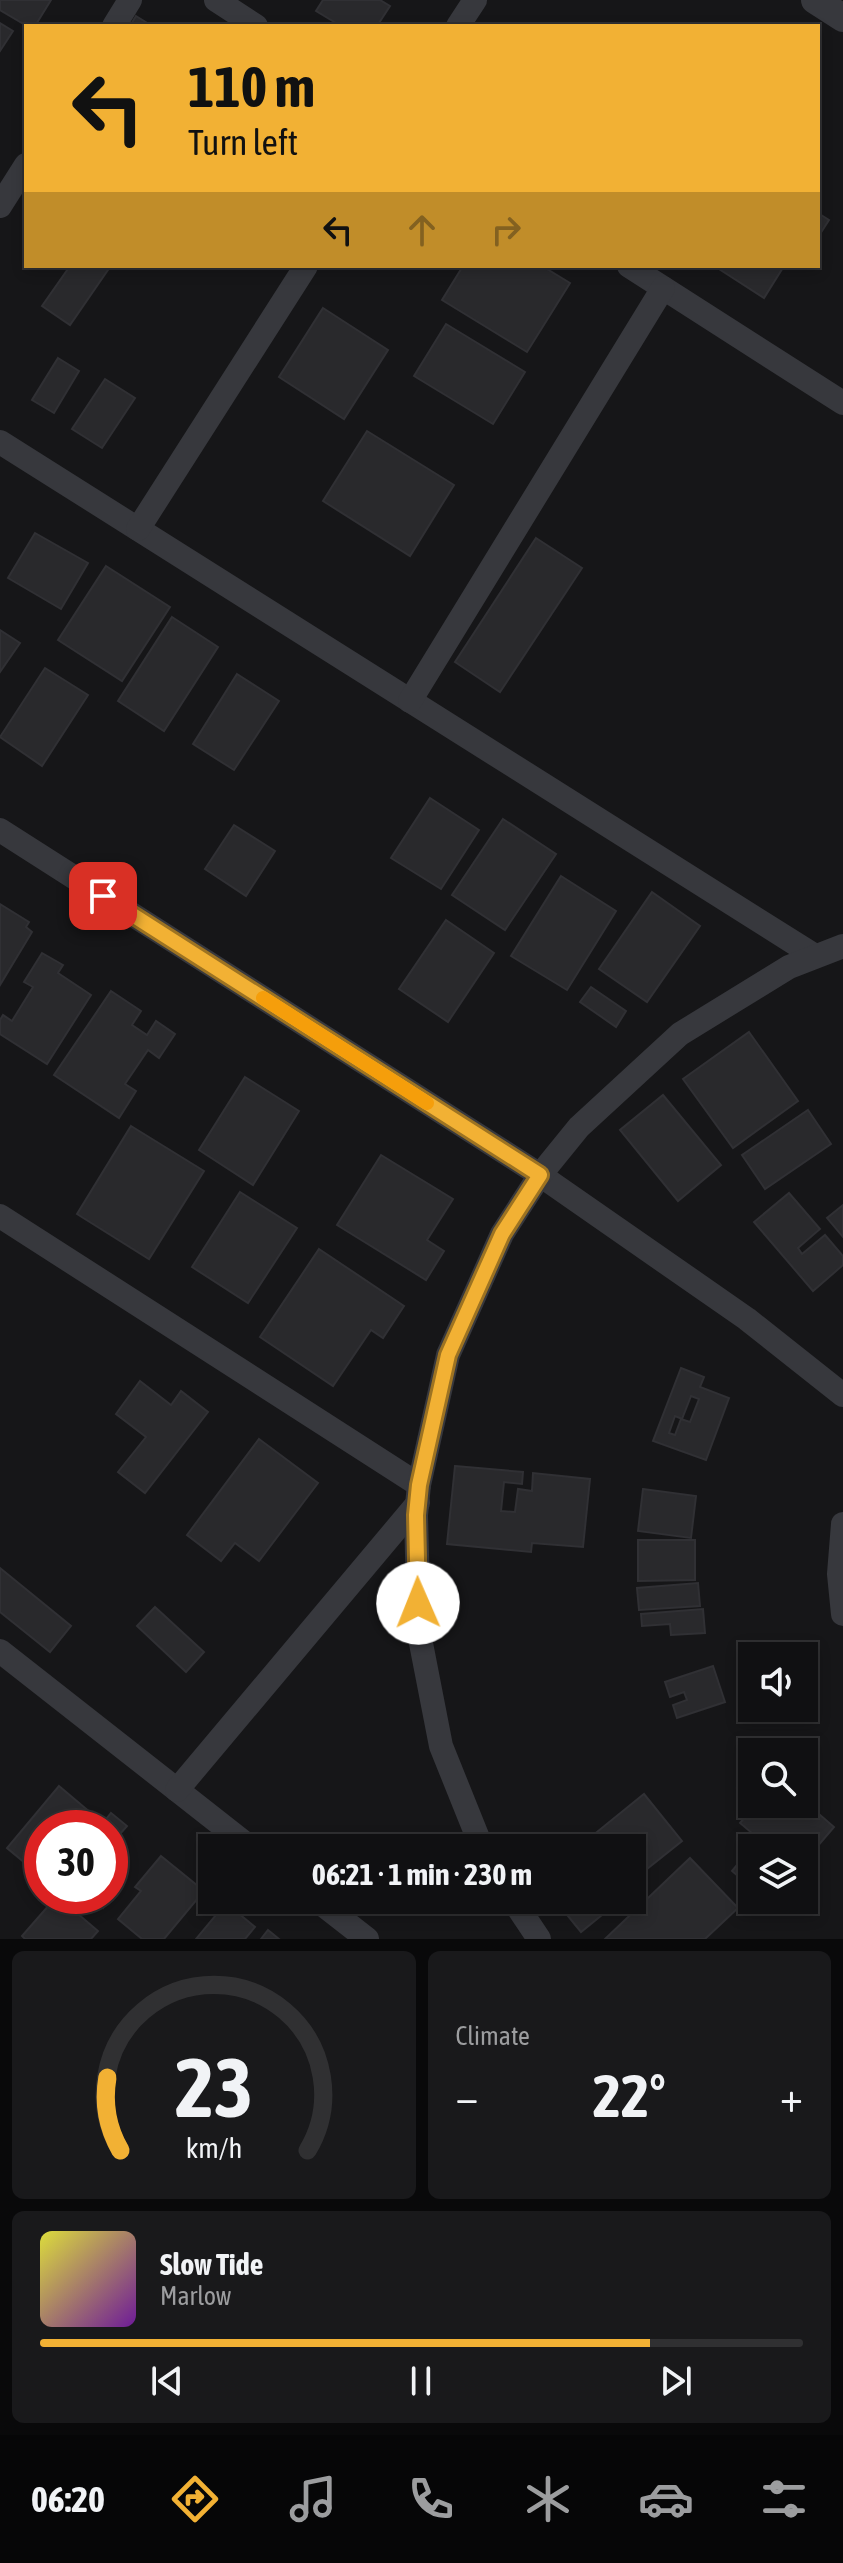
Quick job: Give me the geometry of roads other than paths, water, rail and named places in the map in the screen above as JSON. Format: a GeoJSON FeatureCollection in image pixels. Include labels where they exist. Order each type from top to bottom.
{"type":"FeatureCollection","features":[{"type":"Feature","properties":{"kind":"street"},"geometry":{"type":"LineString","coordinates":[[115,24],[130,0]]}},
{"type":"Feature","properties":{"kind":"street"},"geometry":{"type":"LineString","coordinates":[[216,0],[253,24]]}},
{"type":"Feature","properties":{"kind":"street"},"geometry":{"type":"LineString","coordinates":[[459,24],[475,0]]}},
{"type":"Feature","properties":{"kind":"street"},"geometry":{"type":"LineString","coordinates":[[815,0],[843,18]]}},
{"type":"Feature","properties":{"kind":"street"},"geometry":{"type":"LineString","coordinates":[[0,206],[24,168]]}},
{"type":"Feature","properties":{"kind":"street"},"geometry":{"type":"LineString","coordinates":[[138,529],[305,268]]}},
{"type":"Feature","properties":{"kind":"street"},"geometry":{"type":"LineString","coordinates":[[632,268],[843,403]]}},
{"type":"Feature","properties":{"kind":"street"},"geometry":{"type":"LineString","coordinates":[[410,701],[663,288]]}},
{"type":"Feature","properties":{"kind":"street"},"geometry":{"type":"LineString","coordinates":[[0,442],[815,956]]}},
{"type":"Feature","properties":{"kind":"street"},"geometry":{"type":"LineString","coordinates":[[0,830],[540,1175],[747,1319],[843,1395]]}},
{"type":"Feature","properties":{"kind":"street"},"geometry":{"type":"LineString","coordinates":[[476,1834],[441,1746],[419,1633],[418,1494],[448,1355],[502,1234],[540,1175],[579,1127],[680,1034],[789,967],[843,946]]}},
{"type":"Feature","properties":{"kind":"street"},"geometry":{"type":"LineString","coordinates":[[0,1216],[418,1494]]}},
{"type":"Feature","properties":{"kind":"street"},"geometry":{"type":"LineString","coordinates":[[177,1790],[418,1494]]}},
{"type":"Feature","properties":{"kind":"street"},"geometry":{"type":"LineString","coordinates":[[843,1524],[839,1574],[843,1614]]}},
{"type":"Feature","properties":{"kind":"street"},"geometry":{"type":"LineString","coordinates":[[0,1651],[233,1834]]}},
{"type":"Feature","properties":{"kind":"street"},"geometry":{"type":"LineString","coordinates":[[335,1914],[367,1939]]}},
{"type":"Feature","properties":{"kind":"street"},"geometry":{"type":"LineString","coordinates":[[522,1914],[539,1939]]}}]}
